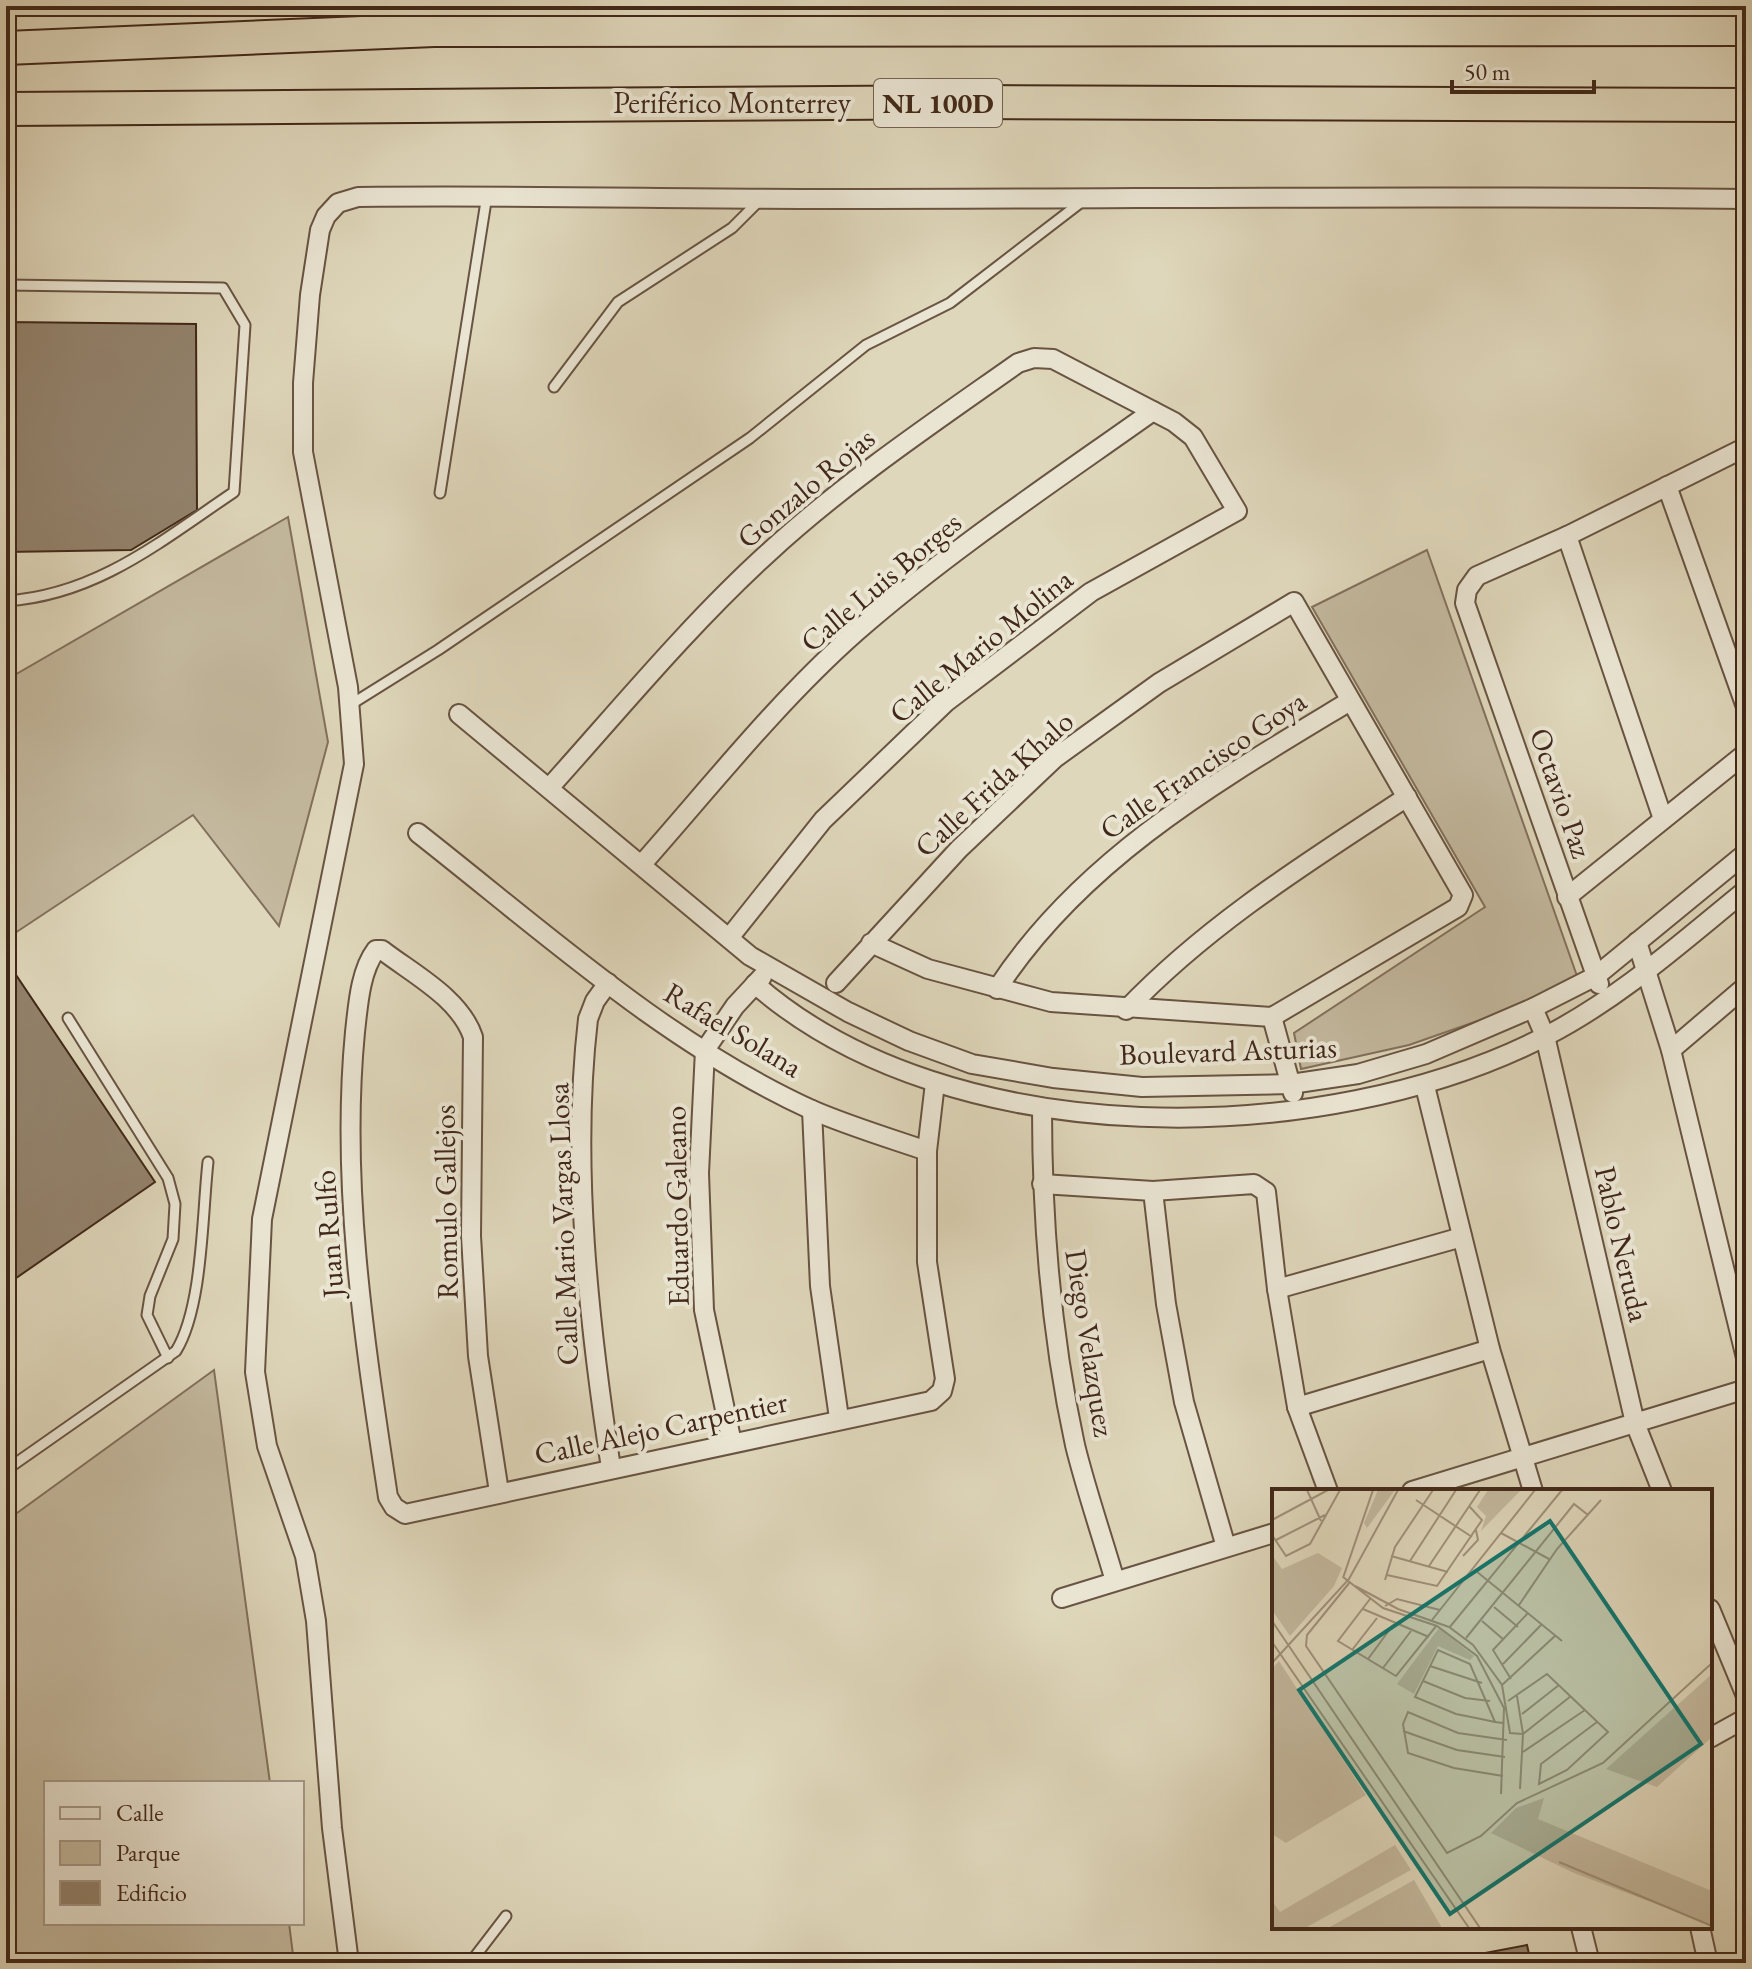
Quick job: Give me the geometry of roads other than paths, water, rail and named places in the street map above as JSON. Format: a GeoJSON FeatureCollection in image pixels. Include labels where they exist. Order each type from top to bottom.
{"type":"FeatureCollection","features":[{"type":"Feature","properties":{"kind":"highway"},"geometry":{"type":"LineString","coordinates":[[6,48],[434,30],[1746,29]]}},
{"type":"Feature","properties":{"kind":"highway","name":"Periférico Monterrey"},"geometry":{"type":"LineString","coordinates":[[6,109],[943,102],[1746,105]]}},
{"type":"Feature","properties":{"kind":"street"},"geometry":{"type":"LineString","coordinates":[[349,1963],[332,1828],[316,1621],[305,1556],[267,1446],[255,1372],[262,1219],[354,764],[350,705],[303,452],[310,295],[320,230],[326,216],[338,203],[358,197],[487,195],[1746,199]]}},
{"type":"Feature","properties":{"kind":"street","name":"Gonzalo Rojas"},"geometry":{"type":"LineString","coordinates":[[549,788],[670,654],[767,553],[866,470],[1018,363],[1034,358],[1053,359],[1153,411],[1193,437],[1237,511]]}},
{"type":"Feature","properties":{"kind":"street","name":"Calle Luis Borges"},"geometry":{"type":"LineString","coordinates":[[642,864],[751,741],[854,634],[928,573],[1153,411]]}},
{"type":"Feature","properties":{"kind":"street"},"geometry":{"type":"LineString","coordinates":[[1663,819],[1567,536],[1746,447]]}},
{"type":"Feature","properties":{"kind":"street"},"geometry":{"type":"LineString","coordinates":[[1667,486],[1746,707]]}},
{"type":"Feature","properties":{"kind":"street","name":"Calle Mario Molina"},"geometry":{"type":"LineString","coordinates":[[729,938],[823,820],[946,702],[1091,592],[1237,511]]}},
{"type":"Feature","properties":{"kind":"street","name":"Octavio Paz"},"geometry":{"type":"LineString","coordinates":[[1567,536],[1477,576],[1467,590],[1465,603],[1605,1001]]}},
{"type":"Feature","properties":{"kind":"street","name":"Calle Frida Khalo"},"geometry":{"type":"LineString","coordinates":[[836,983],[959,849],[1055,758],[1159,683],[1294,602],[1350,701]]}},
{"type":"Feature","properties":{"kind":"street"},"geometry":{"type":"LineString","coordinates":[[871,943],[928,969],[1051,1002],[1126,1010],[1200,1010],[1272,1017],[1458,907],[1462,890],[1350,701]]}},
{"type":"Feature","properties":{"kind":"street","name":"Calle Francisco Goya"},"geometry":{"type":"LineString","coordinates":[[997,989],[1016,959],[1050,920],[1106,866],[1226,776],[1350,701]]}},
{"type":"Feature","properties":{"kind":"street","name":"Boulevard Asturias"},"geometry":{"type":"LineString","coordinates":[[459,714],[750,956],[848,1012],[972,1064],[1053,1078],[1142,1087],[1291,1084],[1358,1074],[1426,1054],[1533,1008],[1596,976],[1746,853]]}},
{"type":"Feature","properties":{"kind":"street"},"geometry":{"type":"LineString","coordinates":[[1567,897],[1746,753]]}},
{"type":"Feature","properties":{"kind":"street"},"geometry":{"type":"LineString","coordinates":[[1126,1010],[1194,945],[1270,887],[1407,797]]}},
{"type":"Feature","properties":{"kind":"street","name":"Rafael Solana"},"geometry":{"type":"LineString","coordinates":[[418,833],[608,983],[705,1050],[812,1110],[927,1151]]}},
{"type":"Feature","properties":{"kind":"street","name":"Boulevard Asturias"},"geometry":{"type":"LineString","coordinates":[[755,984],[821,1031],[935,1083],[1042,1109],[1127,1117],[1210,1117],[1363,1100],[1425,1086],[1545,1036],[1605,1001],[1648,970],[1746,890]]}},
{"type":"Feature","properties":{"kind":"street"},"geometry":{"type":"LineString","coordinates":[[1637,942],[1671,1050],[1746,1358]]}},
{"type":"Feature","properties":{"kind":"street","name":"Juan Rulfo"},"geometry":{"type":"LineString","coordinates":[[382,950],[376,950],[369,960],[357,1017],[351,1156],[368,1367],[388,1497],[394,1507],[405,1514]]}},
{"type":"Feature","properties":{"kind":"street","name":"Romulo Gallejos"},"geometry":{"type":"LineString","coordinates":[[382,950],[457,1008],[468,1021],[473,1037],[471,1236],[478,1356],[499,1492]]}},
{"type":"Feature","properties":{"kind":"street"},"geometry":{"type":"LineString","coordinates":[[750,956],[755,984]]}},
{"type":"Feature","properties":{"kind":"street"},"geometry":{"type":"LineString","coordinates":[[705,1050],[772,966]]}},
{"type":"Feature","properties":{"kind":"street","name":"Calle Mario Vargas Llosa"},"geometry":{"type":"LineString","coordinates":[[608,983],[595,1001],[588,1019],[584,1159],[590,1334],[611,1468]]}},
{"type":"Feature","properties":{"kind":"street"},"geometry":{"type":"LineString","coordinates":[[1671,1050],[1746,986]]}},
{"type":"Feature","properties":{"kind":"street","name":"Pablo Neruda"},"geometry":{"type":"LineString","coordinates":[[1533,1008],[1545,1036],[1635,1423],[1661,1489]]}},
{"type":"Feature","properties":{"kind":"street"},"geometry":{"type":"LineString","coordinates":[[1272,1017],[1297,1108]]}},
{"type":"Feature","properties":{"kind":"street","name":"Eduardo Galeano"},"geometry":{"type":"LineString","coordinates":[[705,1050],[699,1173],[704,1310],[732,1443]]}},
{"type":"Feature","properties":{"kind":"street"},"geometry":{"type":"LineString","coordinates":[[927,1151],[935,1083]]}},
{"type":"Feature","properties":{"kind":"street"},"geometry":{"type":"LineString","coordinates":[[1425,1086],[1490,1349],[1532,1489]]}},
{"type":"Feature","properties":{"kind":"street","name":"Diego Velazquez"},"geometry":{"type":"LineString","coordinates":[[1042,1109],[1042,1184],[1051,1302],[1076,1445],[1115,1581]]}},
{"type":"Feature","properties":{"kind":"street"},"geometry":{"type":"LineString","coordinates":[[812,1110],[820,1286],[839,1418]]}},
{"type":"Feature","properties":{"kind":"street","name":"Calle Alejo Carpentier"},"geometry":{"type":"LineString","coordinates":[[405,1514],[839,1418],[931,1401],[942,1391],[945,1379],[927,1262],[927,1151]]}},
{"type":"Feature","properties":{"kind":"street"},"geometry":{"type":"LineString","coordinates":[[1042,1184],[1153,1191],[1254,1184],[1267,1195],[1277,1289],[1297,1407],[1327,1489]]}},
{"type":"Feature","properties":{"kind":"street"},"geometry":{"type":"LineString","coordinates":[[1153,1191],[1166,1304],[1184,1402],[1226,1547]]}},
{"type":"Feature","properties":{"kind":"street"},"geometry":{"type":"LineString","coordinates":[[1277,1289],[1462,1237]]}},
{"type":"Feature","properties":{"kind":"street"},"geometry":{"type":"LineString","coordinates":[[1297,1407],[1490,1349]]}},
{"type":"Feature","properties":{"kind":"street"},"geometry":{"type":"LineString","coordinates":[[1418,1489],[1520,1455],[1746,1389]]}},
{"type":"Feature","properties":{"kind":"street"},"geometry":{"type":"LineString","coordinates":[[1062,1598],[1272,1534]]}},
{"type":"Feature","properties":{"kind":"street"},"geometry":{"type":"LineString","coordinates":[[1712,1614],[1746,1696]]}},
{"type":"Feature","properties":{"kind":"street"},"geometry":{"type":"LineString","coordinates":[[1712,1737],[1746,1718]]}},
{"type":"Feature","properties":{"kind":"street"},"geometry":{"type":"LineString","coordinates":[[1582,1929],[1590,1963]]}},
{"type":"Feature","properties":{"kind":"street"},"geometry":{"type":"LineString","coordinates":[[1700,1929],[1708,1963]]}},
{"type":"Feature","properties":{"kind":"lane"},"geometry":{"type":"LineString","coordinates":[[440,493],[487,195]]}},
{"type":"Feature","properties":{"kind":"lane"},"geometry":{"type":"LineString","coordinates":[[554,387],[618,302],[732,228],[763,198]]}},
{"type":"Feature","properties":{"kind":"lane"},"geometry":{"type":"LineString","coordinates":[[350,705],[438,650],[750,438],[866,345],[950,303],[1086,198]]}},
{"type":"Feature","properties":{"kind":"lane"},"geometry":{"type":"LineString","coordinates":[[6,285],[223,288],[245,325],[234,492],[115,572],[42,599],[6,601]]}},
{"type":"Feature","properties":{"kind":"lane"},"geometry":{"type":"LineString","coordinates":[[68,1018],[168,1178],[175,1204],[173,1239],[150,1296],[147,1315],[168,1358]]}},
{"type":"Feature","properties":{"kind":"lane"},"geometry":{"type":"LineString","coordinates":[[6,1470],[168,1358],[187,1333],[208,1162]]}},
{"type":"Feature","properties":{"kind":"lane"},"geometry":{"type":"LineString","coordinates":[[470,1963],[506,1916]]}}]}
